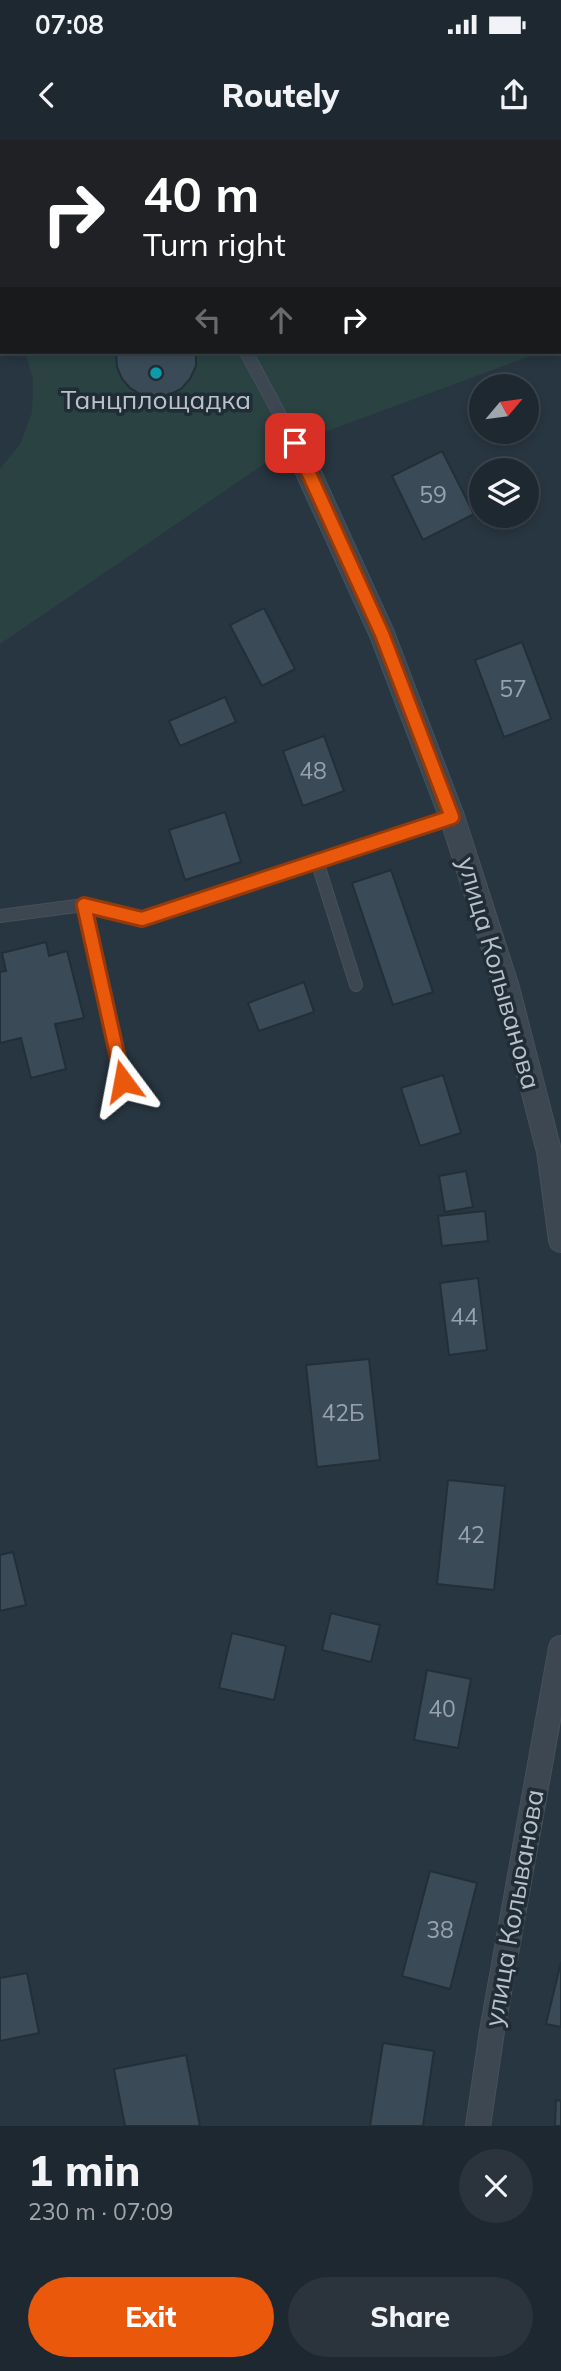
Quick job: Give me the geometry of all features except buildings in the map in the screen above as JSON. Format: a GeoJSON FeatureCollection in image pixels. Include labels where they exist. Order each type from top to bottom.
{"type":"FeatureCollection","features":[{"type":"Feature","properties":{"kind":"street","name":"улица Колыванова"},"geometry":{"type":"LineString","coordinates":[[295,443],[382,634],[452,817],[507,988],[550,1151],[561,1240]]}},
{"type":"Feature","properties":{"kind":"street","name":"улица Колыванова"},"geometry":{"type":"LineString","coordinates":[[478,2126],[492,2031],[561,1648]]}},
{"type":"Feature","properties":{"kind":"lane"},"geometry":{"type":"LineString","coordinates":[[247,354],[295,443]]}},
{"type":"Feature","properties":{"kind":"lane"},"geometry":{"type":"LineString","coordinates":[[0,916],[84,905],[142,919],[452,817]]}},
{"type":"Feature","properties":{"kind":"lane"},"geometry":{"type":"LineString","coordinates":[[317,861],[356,985]]}},
{"type":"Feature","properties":{"kind":"lane"},"geometry":{"type":"LineString","coordinates":[[84,905],[123,1081]]}},
{"type":"Feature","properties":{"kind":"green space"},"geometry":{"type":"Polygon","coordinates":[[[26,354],[116,354],[119,371],[128,385],[140,394],[155,397],[170,394],[183,386],[192,372],[196,354],[536,354],[482,374],[469,374],[469,379],[295,443],[0,644],[0,469],[20,444],[32,413],[33,379],[26,354]]]}},
{"type":"Feature","properties":{"kind":"place","name":"Танцплощадка"},"geometry":{"type":"Point","coordinates":[156,373]}},
{"type":"Feature","properties":{"kind":"route"},"geometry":{"type":"LineString","coordinates":[[123,1081],[84,905],[142,919],[452,817],[382,634],[295,443]]}}]}
